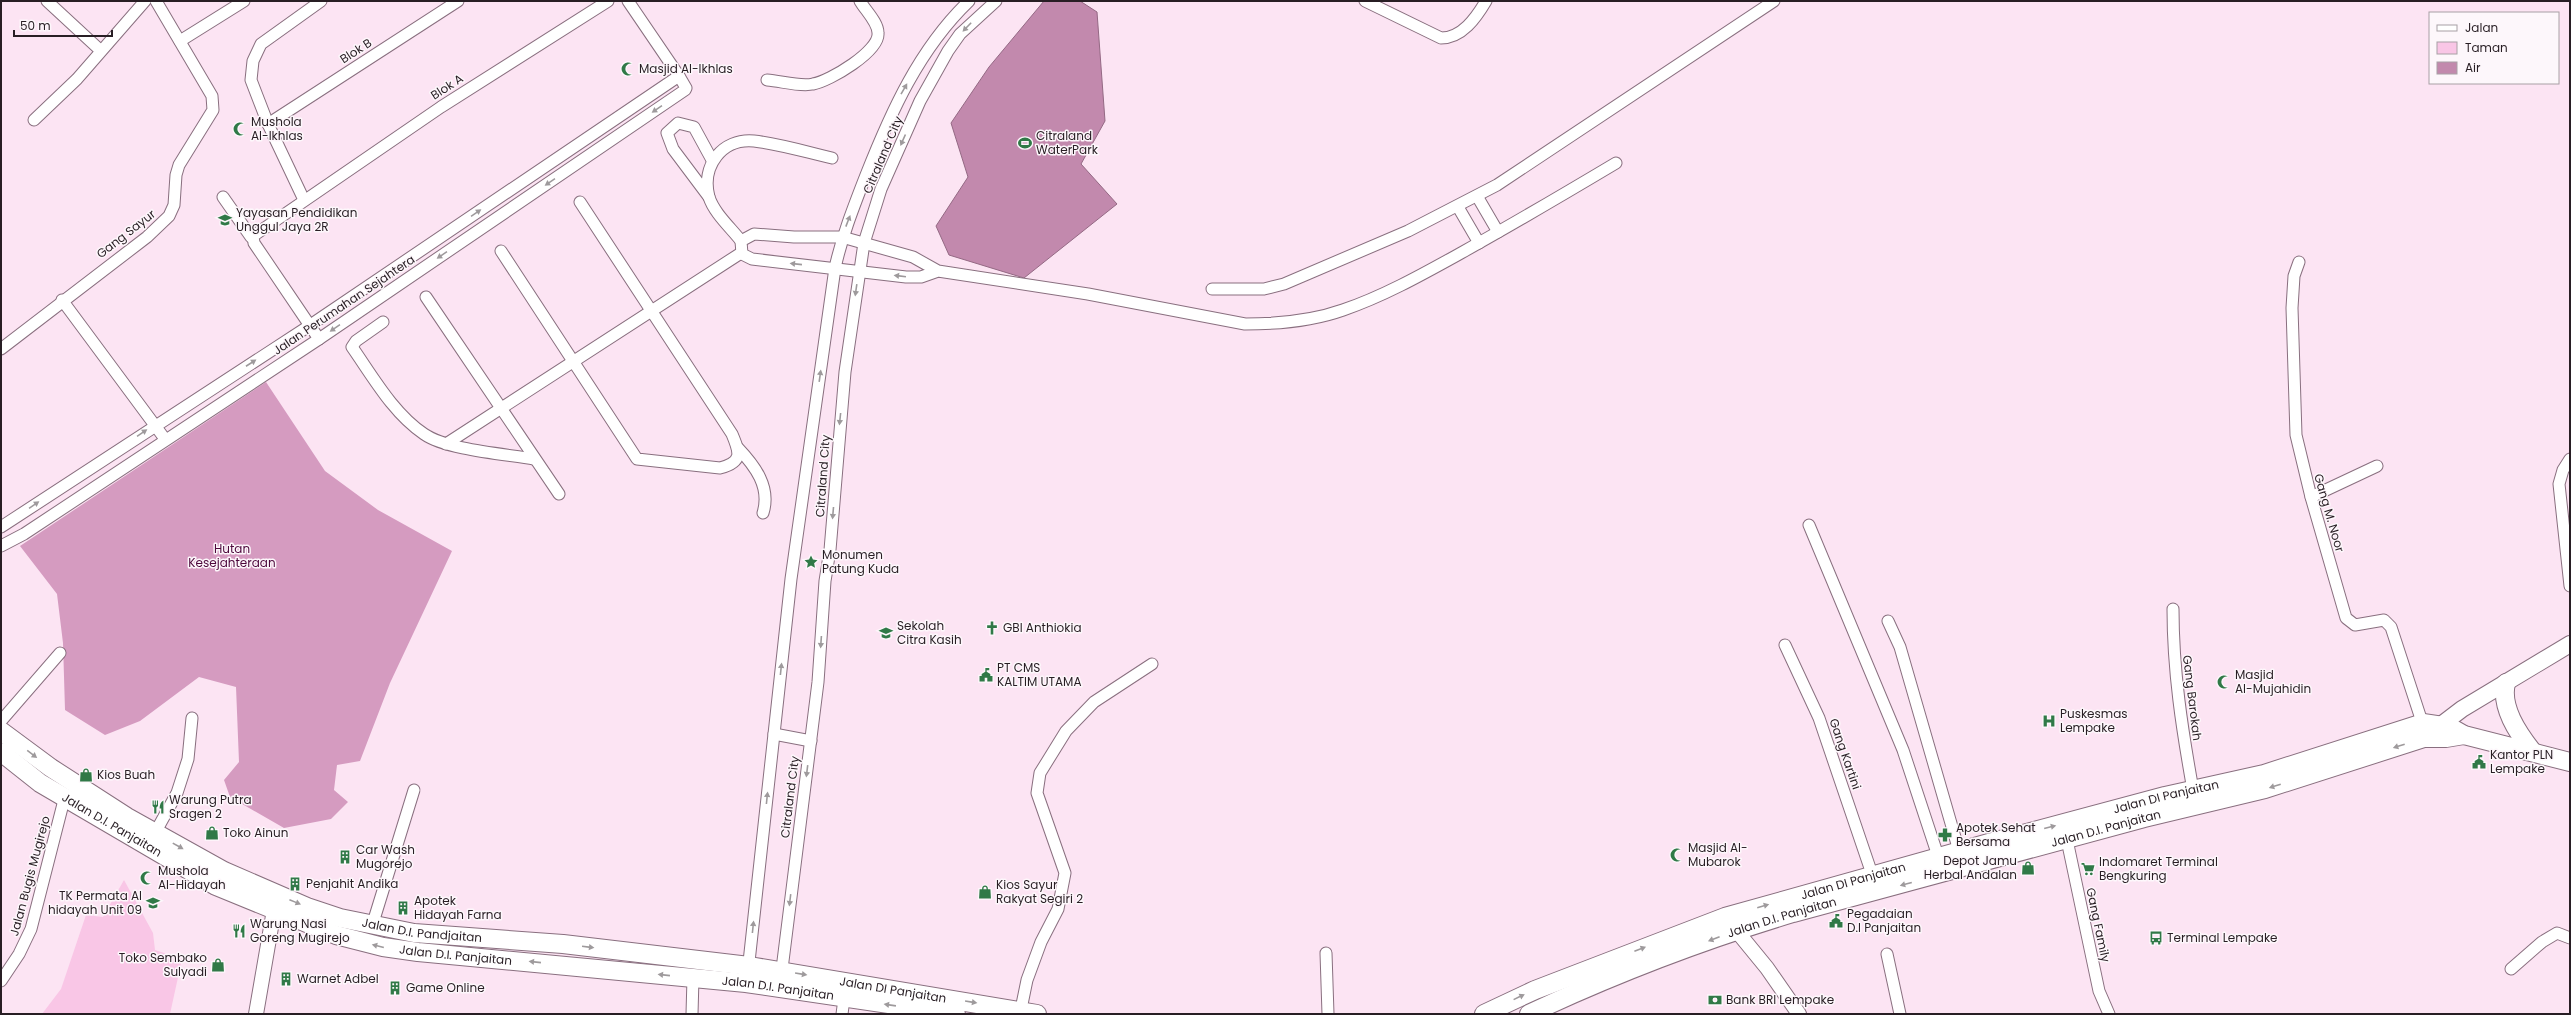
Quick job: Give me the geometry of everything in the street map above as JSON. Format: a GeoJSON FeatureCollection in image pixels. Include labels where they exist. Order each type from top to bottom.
{"type":"FeatureCollection","features":[{"type":"Feature","properties":{"kind":"highway"},"geometry":{"type":"LineString","coordinates":[[2506,683],[2505,691],[2509,711],[2517,729],[2532,751]]}},
{"type":"Feature","properties":{"kind":"highway","name":"Jalan D.I. Pandjaitan"},"geometry":{"type":"LineString","coordinates":[[1,731],[51,768],[155,832],[275,902],[372,926],[414,932],[563,944],[748,974]]}},
{"type":"Feature","properties":{"kind":"highway"},"geometry":{"type":"LineString","coordinates":[[2431,731],[2464,735],[2532,751],[2570,762]]}},
{"type":"Feature","properties":{"kind":"highway","name":"Jalan DI Panjaitan"},"geometry":{"type":"LineString","coordinates":[[1484,1014],[1542,987],[1731,924],[1872,874],[2193,790],[2264,774],[2431,731]]}},
{"type":"Feature","properties":{"kind":"highway","name":"Jalan D.I. Panjaitan"},"geometry":{"type":"LineString","coordinates":[[1529,1014],[1731,924],[1993,860],[2265,789],[2431,731]]}},
{"type":"Feature","properties":{"kind":"highway","name":"Jalan D.I. Panjaitan"},"geometry":{"type":"LineString","coordinates":[[1,752],[40,783],[216,886],[275,902],[336,935],[383,947],[693,978],[748,974]]}},
{"type":"Feature","properties":{"kind":"highway"},"geometry":{"type":"LineString","coordinates":[[1989,843],[1993,860]]}},
{"type":"Feature","properties":{"kind":"highway","name":"Jalan DI Panjaitan"},"geometry":{"type":"LineString","coordinates":[[748,974],[1026,1013]]}},
{"type":"Feature","properties":{"kind":"highway","name":"Jalan D.I. Panjaitan"},"geometry":{"type":"LineString","coordinates":[[781,979],[843,1006],[956,1014]]}},
{"type":"Feature","properties":{"kind":"main road"},"geometry":{"type":"LineString","coordinates":[[2431,731],[2462,709],[2570,644]]}},
{"type":"Feature","properties":{"kind":"street"},"geometry":{"type":"LineString","coordinates":[[47,1],[100,50]]}},
{"type":"Feature","properties":{"kind":"street"},"geometry":{"type":"LineString","coordinates":[[34,120],[77,79],[100,50],[145,1]]}},
{"type":"Feature","properties":{"kind":"street","name":"Gang Sayur"},"geometry":{"type":"LineString","coordinates":[[62,300],[147,237],[172,210],[179,165],[213,110],[214,104],[180,41],[156,1]]}},
{"type":"Feature","properties":{"kind":"street"},"geometry":{"type":"LineString","coordinates":[[180,41],[244,1]]}},
{"type":"Feature","properties":{"kind":"street"},"geometry":{"type":"LineString","coordinates":[[304,200],[268,124],[251,80],[253,61],[261,44],[271,35],[321,1]]}},
{"type":"Feature","properties":{"kind":"street","name":"Blok B"},"geometry":{"type":"LineString","coordinates":[[268,124],[458,1]]}},
{"type":"Feature","properties":{"kind":"street","name":"Blok A"},"geometry":{"type":"LineString","coordinates":[[251,237],[441,107],[608,1]]}},
{"type":"Feature","properties":{"kind":"street","name":"Jalan Perumahan Sejahtera"},"geometry":{"type":"LineString","coordinates":[[1,546],[24,534],[165,439],[319,339],[682,92],[686,88],[679,76],[628,1]]}},
{"type":"Feature","properties":{"kind":"street"},"geometry":{"type":"LineString","coordinates":[[767,80],[812,85],[850,65],[872,50],[877,43],[878,32],[860,1]]}},
{"type":"Feature","properties":{"kind":"street","name":"Citraland City"},"geometry":{"type":"LineString","coordinates":[[748,974],[791,579],[835,268],[842,237],[889,116],[925,53],[941,31],[969,1]]}},
{"type":"Feature","properties":{"kind":"street","name":"Citraland City"},"geometry":{"type":"LineString","coordinates":[[781,979],[818,682],[825,581],[830,550],[839,430],[858,273],[864,243],[881,189],[920,101],[948,51],[960,34],[996,1]]}},
{"type":"Feature","properties":{"kind":"street"},"geometry":{"type":"LineString","coordinates":[[1365,1],[1441,38],[1451,38],[1464,29],[1486,1]]}},
{"type":"Feature","properties":{"kind":"street"},"geometry":{"type":"LineString","coordinates":[[1212,289],[1264,289],[1284,284],[1340,262],[1458,207],[1566,141],[1774,1]]}},
{"type":"Feature","properties":{"kind":"street","name":"Jalan Perumahan Sejahtera"},"geometry":{"type":"LineString","coordinates":[[1,527],[155,424],[308,326],[679,76]]}},
{"type":"Feature","properties":{"kind":"street"},"geometry":{"type":"LineString","coordinates":[[712,160],[694,127],[678,123],[667,133],[673,149],[710,197],[714,207],[741,241],[741,253]]}},
{"type":"Feature","properties":{"kind":"street"},"geometry":{"type":"LineString","coordinates":[[710,197],[709,176],[712,160],[723,149],[737,142],[754,141],[832,158]]}},
{"type":"Feature","properties":{"kind":"street"},"geometry":{"type":"LineString","coordinates":[[741,241],[754,234],[794,238],[842,237],[913,257],[938,271],[1088,294],[1245,324],[1269,324],[1307,319],[1342,310],[1380,295],[1479,243],[1616,164]]}},
{"type":"Feature","properties":{"kind":"street"},"geometry":{"type":"LineString","coordinates":[[1477,196],[1498,232]]}},
{"type":"Feature","properties":{"kind":"street"},"geometry":{"type":"LineString","coordinates":[[223,197],[251,237],[308,326],[319,339]]}},
{"type":"Feature","properties":{"kind":"street"},"geometry":{"type":"LineString","coordinates":[[580,202],[650,312],[732,434],[738,448],[760,476],[766,492],[763,513]]}},
{"type":"Feature","properties":{"kind":"street"},"geometry":{"type":"LineString","coordinates":[[1458,207],[1479,243]]}},
{"type":"Feature","properties":{"kind":"street"},"geometry":{"type":"LineString","coordinates":[[501,251],[572,363],[637,459],[720,468],[733,465],[738,458],[738,448]]}},
{"type":"Feature","properties":{"kind":"street"},"geometry":{"type":"LineString","coordinates":[[741,253],[752,260],[835,268],[858,273],[913,277],[938,271]]}},
{"type":"Feature","properties":{"kind":"street"},"geometry":{"type":"LineString","coordinates":[[446,444],[741,253]]}},
{"type":"Feature","properties":{"kind":"street","name":"Gang M. Noor"},"geometry":{"type":"LineString","coordinates":[[2299,262],[2294,276],[2292,308],[2296,435],[2310,497],[2346,618],[2355,625],[2384,620],[2391,627],[2431,731]]}},
{"type":"Feature","properties":{"kind":"street"},"geometry":{"type":"LineString","coordinates":[[426,297],[502,408],[534,459],[560,494]]}},
{"type":"Feature","properties":{"kind":"street"},"geometry":{"type":"LineString","coordinates":[[1,348],[62,300],[165,439]]}},
{"type":"Feature","properties":{"kind":"street"},"geometry":{"type":"LineString","coordinates":[[383,322],[356,341],[352,347],[402,414],[424,435],[446,444],[534,459]]}},
{"type":"Feature","properties":{"kind":"street"},"geometry":{"type":"LineString","coordinates":[[2570,459],[2559,484],[2570,586]]}},
{"type":"Feature","properties":{"kind":"street"},"geometry":{"type":"LineString","coordinates":[[2310,497],[2378,466]]}},
{"type":"Feature","properties":{"kind":"street"},"geometry":{"type":"LineString","coordinates":[[1809,525],[1903,750],[1938,856]]}},
{"type":"Feature","properties":{"kind":"street","name":"Gang Barokah"},"geometry":{"type":"LineString","coordinates":[[2173,609],[2173,657],[2178,699],[2193,790]]}},
{"type":"Feature","properties":{"kind":"street"},"geometry":{"type":"LineString","coordinates":[[1888,621],[1900,646],[1959,851]]}},
{"type":"Feature","properties":{"kind":"street","name":"Gang Kartini"},"geometry":{"type":"LineString","coordinates":[[1785,645],[1820,718],[1872,874]]}},
{"type":"Feature","properties":{"kind":"street"},"geometry":{"type":"LineString","coordinates":[[1,721],[60,653]]}},
{"type":"Feature","properties":{"kind":"street"},"geometry":{"type":"LineString","coordinates":[[1026,1013],[1027,980],[1041,942],[1058,909],[1065,873],[1037,794],[1040,773],[1066,731],[1094,702],[1152,664]]}},
{"type":"Feature","properties":{"kind":"street"},"geometry":{"type":"LineString","coordinates":[[155,832],[177,793],[188,759],[192,718]]}},
{"type":"Feature","properties":{"kind":"street"},"geometry":{"type":"LineString","coordinates":[[774,734],[811,741]]}},
{"type":"Feature","properties":{"kind":"street"},"geometry":{"type":"LineString","coordinates":[[372,926],[414,790]]}},
{"type":"Feature","properties":{"kind":"street","name":"Jalan Bugis Mugirejo"},"geometry":{"type":"LineString","coordinates":[[1,981],[19,954],[31,929],[64,796]]}},
{"type":"Feature","properties":{"kind":"street","name":"Gang Family"},"geometry":{"type":"LineString","coordinates":[[2067,840],[2099,991],[2110,1014]]}},
{"type":"Feature","properties":{"kind":"street"},"geometry":{"type":"LineString","coordinates":[[256,1014],[275,902]]}},
{"type":"Feature","properties":{"kind":"street"},"geometry":{"type":"LineString","coordinates":[[1731,924],[1799,1014]]}},
{"type":"Feature","properties":{"kind":"street"},"geometry":{"type":"LineString","coordinates":[[2511,969],[2542,942],[2557,933],[2570,938]]}},
{"type":"Feature","properties":{"kind":"street"},"geometry":{"type":"LineString","coordinates":[[1326,953],[1328,1014]]}},
{"type":"Feature","properties":{"kind":"street"},"geometry":{"type":"LineString","coordinates":[[1887,954],[1900,1014]]}},
{"type":"Feature","properties":{"kind":"street"},"geometry":{"type":"LineString","coordinates":[[692,1014],[693,978]]}},
{"type":"Feature","properties":{"kind":"green space","name":"Hutan Kesejahteraan"},"geometry":{"type":"Polygon","coordinates":[[[266,382],[325,471],[378,510],[452,551],[390,683],[360,761],[337,765],[334,790],[348,802],[331,819],[284,828],[230,797],[224,780],[239,762],[236,687],[199,677],[140,721],[105,735],[65,710],[63,643],[57,594],[20,546],[266,382]]]}},
{"type":"Feature","properties":{"kind":"green space"},"geometry":{"type":"Polygon","coordinates":[[[124,880],[153,933],[155,950],[182,959],[170,1014],[42,1014],[61,989],[86,915],[103,917],[124,880]]]}},
{"type":"Feature","properties":{"kind":"water","name":"Citraland WaterPark"},"geometry":{"type":"Polygon","coordinates":[[[1044,1],[1080,1],[1097,12],[1105,121],[1081,164],[1117,204],[1024,278],[949,255],[936,226],[968,177],[951,123],[989,67],[1044,1]]]}},
{"type":"Feature","properties":{"kind":"place","name":"Masjid Al-Ikhlas"},"geometry":{"type":"Point","coordinates":[628,69]}},
{"type":"Feature","properties":{"kind":"place","name":"Mushola Al-Ikhlas"},"geometry":{"type":"Point","coordinates":[240,129]}},
{"type":"Feature","properties":{"kind":"place","name":"Citraland WaterPark"},"geometry":{"type":"Point","coordinates":[1025,143]}},
{"type":"Feature","properties":{"kind":"place","name":"Yayasan Pendidikan Unggul Jaya 2R"},"geometry":{"type":"Point","coordinates":[225,220]}},
{"type":"Feature","properties":{"kind":"place","name":"Monumen Patung Kuda"},"geometry":{"type":"Point","coordinates":[811,562]}},
{"type":"Feature","properties":{"kind":"place","name":"GBI Anthiokia"},"geometry":{"type":"Point","coordinates":[992,628]}},
{"type":"Feature","properties":{"kind":"place","name":"Sekolah Citra Kasih"},"geometry":{"type":"Point","coordinates":[886,633]}},
{"type":"Feature","properties":{"kind":"place","name":"PT CMS KALTIM UTAMA"},"geometry":{"type":"Point","coordinates":[986,675]}},
{"type":"Feature","properties":{"kind":"place","name":"Masjid Al-Mujahidin"},"geometry":{"type":"Point","coordinates":[2224,682]}},
{"type":"Feature","properties":{"kind":"place","name":"Puskesmas Lempake"},"geometry":{"type":"Point","coordinates":[2049,721]}},
{"type":"Feature","properties":{"kind":"place","name":"Kantor PLN Lempake"},"geometry":{"type":"Point","coordinates":[2479,762]}},
{"type":"Feature","properties":{"kind":"place","name":"Kios Buah"},"geometry":{"type":"Point","coordinates":[86,775]}},
{"type":"Feature","properties":{"kind":"place","name":"Warung Putra Sragen 2"},"geometry":{"type":"Point","coordinates":[158,807]}},
{"type":"Feature","properties":{"kind":"place","name":"Toko Ainun"},"geometry":{"type":"Point","coordinates":[212,833]}},
{"type":"Feature","properties":{"kind":"place","name":"Apotek Sehat Bersama"},"geometry":{"type":"Point","coordinates":[1945,835]}},
{"type":"Feature","properties":{"kind":"place","name":"Masjid Al- Mubarok"},"geometry":{"type":"Point","coordinates":[1677,855]}},
{"type":"Feature","properties":{"kind":"place","name":"Car Wash Mugorejo"},"geometry":{"type":"Point","coordinates":[345,857]}},
{"type":"Feature","properties":{"kind":"place","name":"Depot Jamu Herbal Andalan"},"geometry":{"type":"Point","coordinates":[2028,868]}},
{"type":"Feature","properties":{"kind":"place","name":"Indomaret Terminal Bengkuring"},"geometry":{"type":"Point","coordinates":[2088,869]}},
{"type":"Feature","properties":{"kind":"place","name":"Mushola Al-Hidayah"},"geometry":{"type":"Point","coordinates":[147,878]}},
{"type":"Feature","properties":{"kind":"place","name":"Penjahit Andika"},"geometry":{"type":"Point","coordinates":[295,884]}},
{"type":"Feature","properties":{"kind":"place","name":"Kios Sayur Rakyat Segiri 2"},"geometry":{"type":"Point","coordinates":[985,892]}},
{"type":"Feature","properties":{"kind":"place","name":"TK Permata Al hidayah Unit 09"},"geometry":{"type":"Point","coordinates":[153,903]}},
{"type":"Feature","properties":{"kind":"place","name":"Apotek Hidayah Farna"},"geometry":{"type":"Point","coordinates":[403,908]}},
{"type":"Feature","properties":{"kind":"place","name":"Pegadaian D.I Panjaitan"},"geometry":{"type":"Point","coordinates":[1836,921]}},
{"type":"Feature","properties":{"kind":"place","name":"Warung Nasi Goreng Mugirejo"},"geometry":{"type":"Point","coordinates":[239,931]}},
{"type":"Feature","properties":{"kind":"place","name":"Terminal Lempake"},"geometry":{"type":"Point","coordinates":[2156,938]}},
{"type":"Feature","properties":{"kind":"place","name":"Toko Sembako Sulyadi"},"geometry":{"type":"Point","coordinates":[218,965]}},
{"type":"Feature","properties":{"kind":"place","name":"Warnet Adbel"},"geometry":{"type":"Point","coordinates":[286,979]}},
{"type":"Feature","properties":{"kind":"place","name":"Game Online"},"geometry":{"type":"Point","coordinates":[395,988]}},
{"type":"Feature","properties":{"kind":"place","name":"Bank BRI Lempake"},"geometry":{"type":"Point","coordinates":[1715,1000]}}]}
